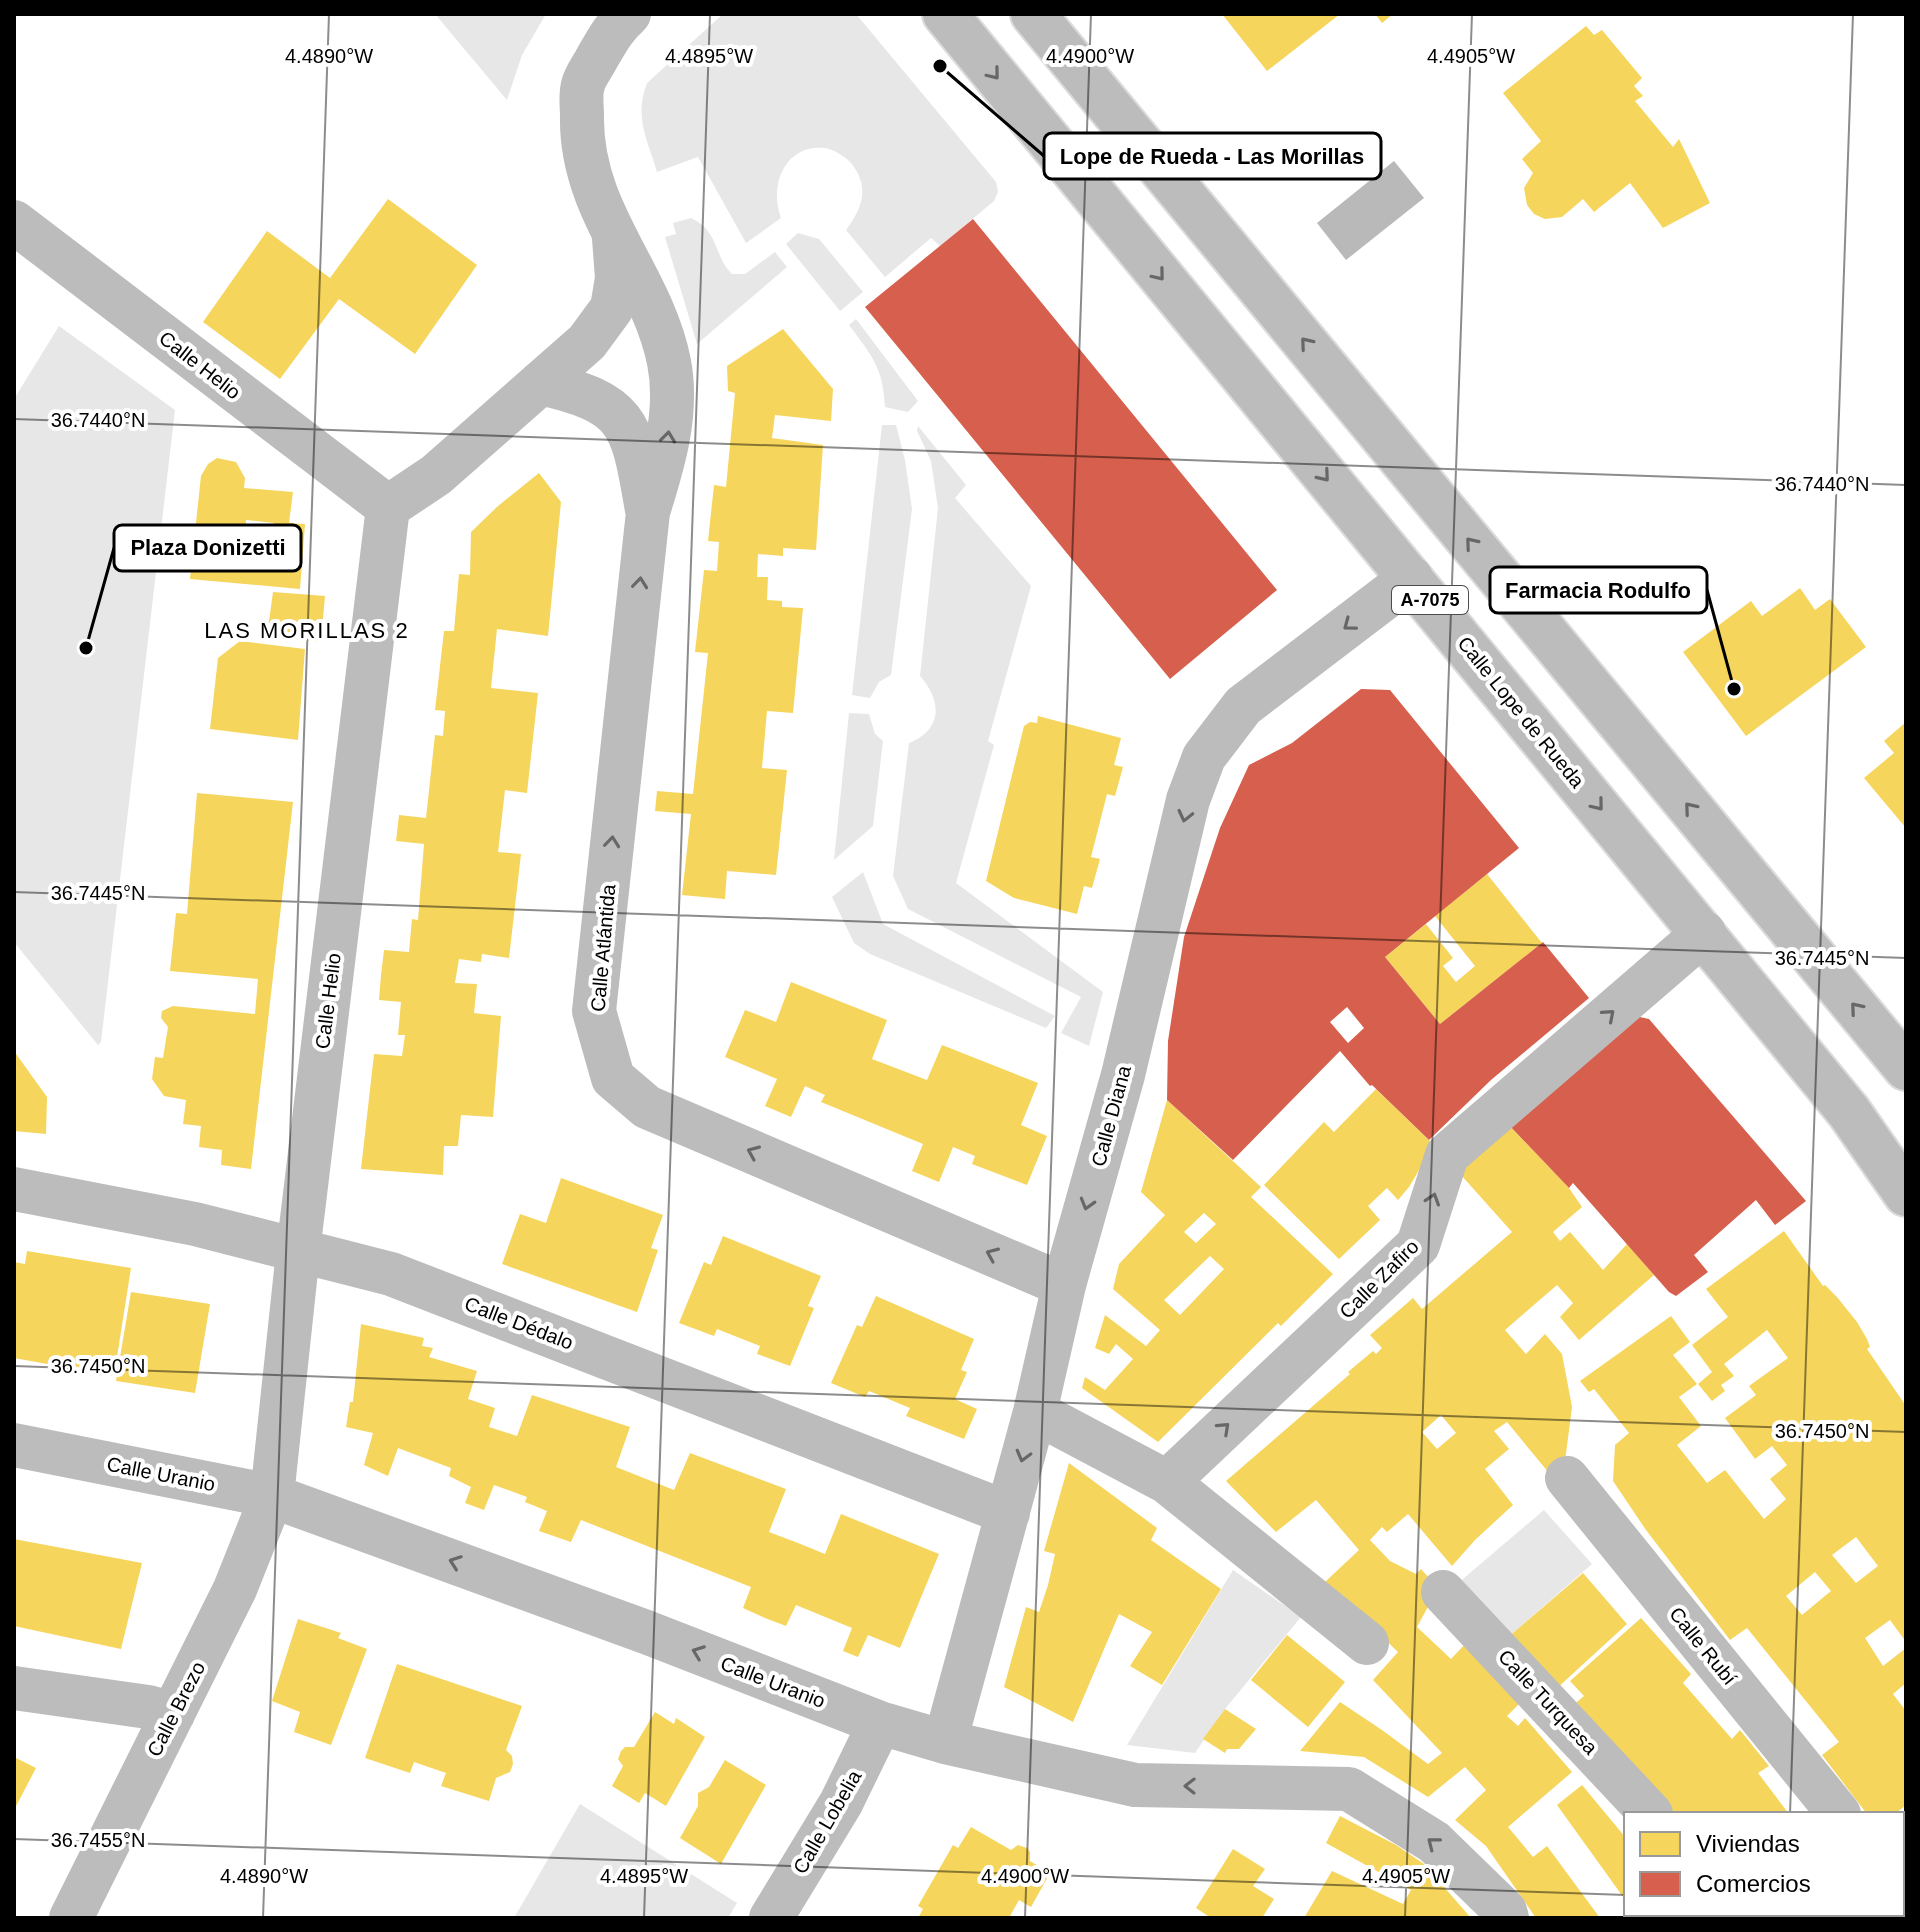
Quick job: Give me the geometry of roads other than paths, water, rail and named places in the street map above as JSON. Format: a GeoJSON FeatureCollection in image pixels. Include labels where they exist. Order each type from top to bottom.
{"type":"FeatureCollection","features":[{"type":"Feature","properties":{"kind":"street","name":"Calle Atlántida"},"geometry":{"type":"LineString","coordinates":[[629,14],[615,26],[583,85],[582,135],[598,202],[658,318],[670,364],[671,407],[666,453],[648,512],[594,1011],[613,1078],[647,1107],[1064,1285]]}},
{"type":"Feature","properties":{"kind":"street","name":"Calle Lope de Rueda"},"geometry":{"type":"LineString","coordinates":[[945,14],[1320,472],[1704,933],[1849,1112],[1906,1194]]}},
{"type":"Feature","properties":{"kind":"street","name":"A-7075"},"geometry":{"type":"LineString","coordinates":[[1033,14],[1906,1068]]}},
{"type":"Feature","properties":{"kind":"street","name":"Calle Helio"},"geometry":{"type":"LineString","coordinates":[[14,222],[388,507],[298,1252],[272,1496]]}},
{"type":"Feature","properties":{"kind":"street","name":"Calle Atlántida"},"geometry":{"type":"LineString","coordinates":[[540,383],[587,342],[612,308],[617,278],[614,238]]}},
{"type":"Feature","properties":{"kind":"street","name":"Calle Atlántida"},"geometry":{"type":"LineString","coordinates":[[540,383],[581,392],[610,407],[629,429],[648,512]]}},
{"type":"Feature","properties":{"kind":"street"},"geometry":{"type":"LineString","coordinates":[[388,507],[436,475],[540,383]]}},
{"type":"Feature","properties":{"kind":"street","name":"Calle Diana"},"geometry":{"type":"LineString","coordinates":[[945,1742],[1035,1412],[1064,1285],[1123,1075],[1188,800],[1204,757],[1243,706],[1411,578]]}},
{"type":"Feature","properties":{"kind":"street","name":"Calle Zafiro"},"geometry":{"type":"LineString","coordinates":[[1167,1482],[1418,1245],[1447,1155],[1704,933]]}},
{"type":"Feature","properties":{"kind":"street","name":"Calle Dédalo"},"geometry":{"type":"LineString","coordinates":[[14,1189],[195,1224],[391,1274],[1008,1513]]}},
{"type":"Feature","properties":{"kind":"street"},"geometry":{"type":"LineString","coordinates":[[1035,1412],[1167,1482],[1367,1643]]}},
{"type":"Feature","properties":{"kind":"street","name":"Calle Uranio"},"geometry":{"type":"LineString","coordinates":[[14,1445],[272,1496],[646,1632],[880,1723],[945,1742],[1135,1785],[1349,1789],[1434,1842],[1505,1911],[1507,1918]]}},
{"type":"Feature","properties":{"kind":"street","name":"Calle Rubí"},"geometry":{"type":"LineString","coordinates":[[1567,1478],[1837,1812]]}},
{"type":"Feature","properties":{"kind":"street","name":"Calle Brezo"},"geometry":{"type":"LineString","coordinates":[[71,1918],[235,1589],[272,1496]]}},
{"type":"Feature","properties":{"kind":"street","name":"Calle Turquesa"},"geometry":{"type":"LineString","coordinates":[[1443,1592],[1649,1812]]}},
{"type":"Feature","properties":{"kind":"street"},"geometry":{"type":"LineString","coordinates":[[14,1688],[148,1707],[173,1714]]}},
{"type":"Feature","properties":{"kind":"street","name":"Calle Lobelia"},"geometry":{"type":"LineString","coordinates":[[771,1918],[841,1803],[880,1723]]}},
{"type":"Feature","properties":{"kind":"place","name":"Lope de Rueda - Las Morillas"},"geometry":{"type":"Point","coordinates":[940,66]}},
{"type":"Feature","properties":{"kind":"place","name":"Plaza Donizetti"},"geometry":{"type":"Point","coordinates":[86,648]}},
{"type":"Feature","properties":{"kind":"place","name":"Farmacia Rodulfo"},"geometry":{"type":"Point","coordinates":[1734,689]}},
{"type":"Feature","properties":{"kind":"district","name":"LAS MORILLAS 2"},"geometry":{"type":"Point","coordinates":[307,630]}}]}
